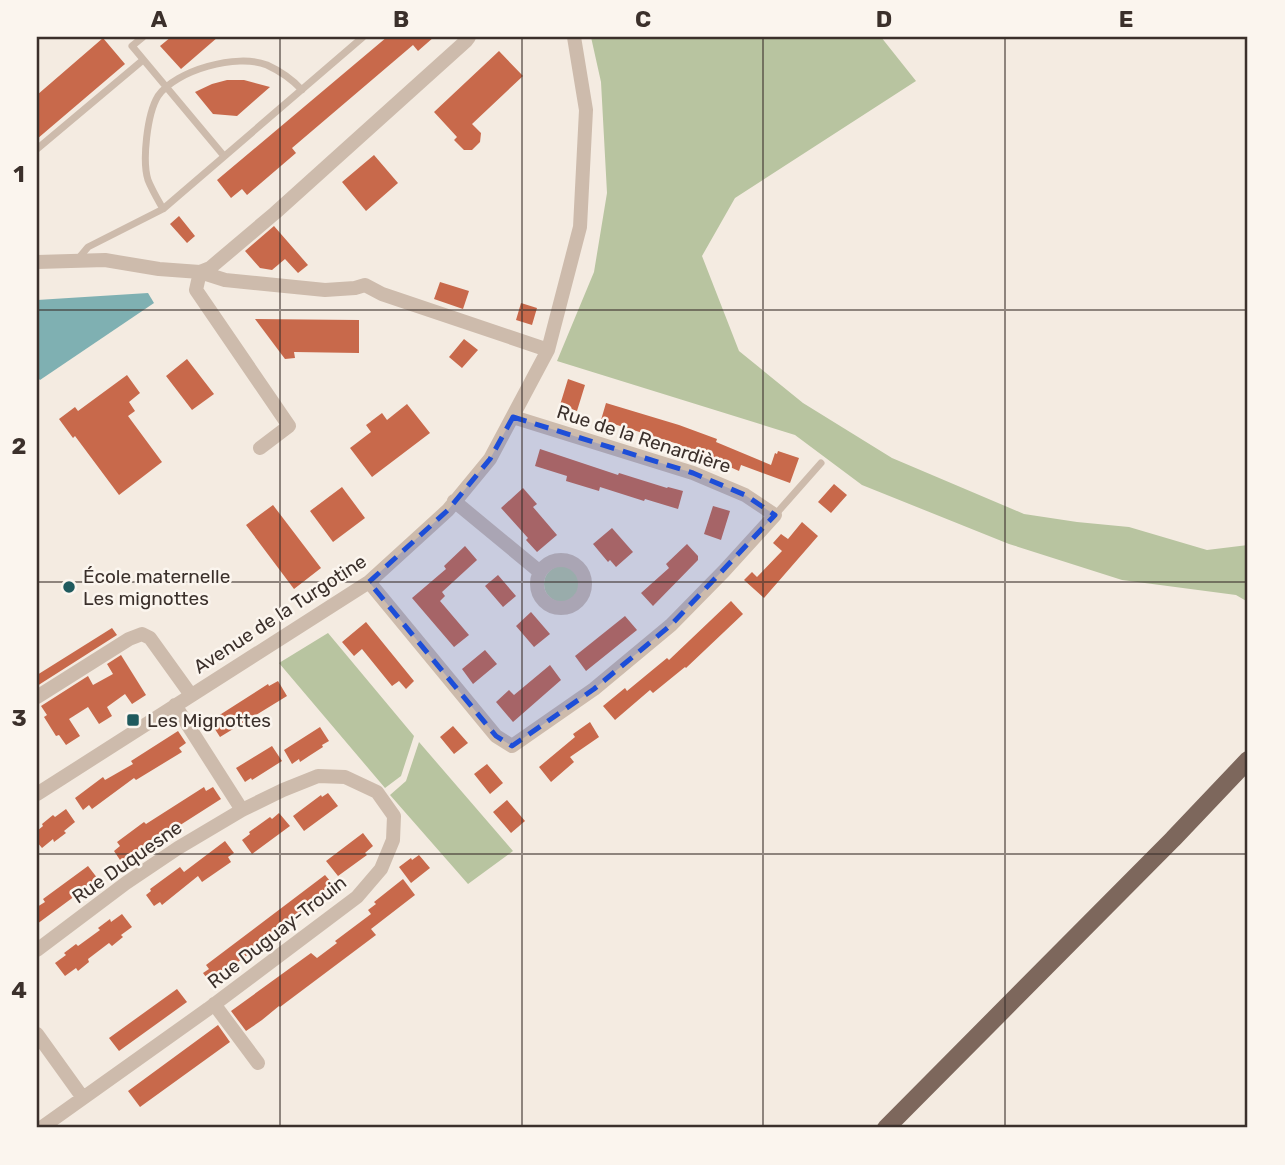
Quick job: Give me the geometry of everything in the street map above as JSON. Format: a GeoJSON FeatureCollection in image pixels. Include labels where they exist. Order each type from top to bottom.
{"type":"FeatureCollection","features":[{"type":"Feature","properties":{"kind":"main road"},"geometry":{"type":"LineString","coordinates":[[886,1128],[1248,760]]}},
{"type":"Feature","properties":{"kind":"main road"},"geometry":{"type":"LineString","coordinates":[[1173,839],[1248,772]]}},
{"type":"Feature","properties":{"kind":"street"},"geometry":{"type":"LineString","coordinates":[[200,272],[210,268],[266,221],[469,37]]}},
{"type":"Feature","properties":{"kind":"street","name":"Avenue de la Turgotine"},"geometry":{"type":"LineString","coordinates":[[37,794],[369,582],[448,510],[491,458],[548,350],[580,227],[586,110],[574,37]]}},
{"type":"Feature","properties":{"kind":"street"},"geometry":{"type":"LineString","coordinates":[[37,262],[105,260],[159,269],[200,272],[225,280],[325,290],[365,285],[382,294],[548,350]]}},
{"type":"Feature","properties":{"kind":"street"},"geometry":{"type":"LineString","coordinates":[[200,272],[196,290],[289,426],[260,448]]}},
{"type":"Feature","properties":{"kind":"street","name":"Rue de la Renardière"},"geometry":{"type":"LineString","coordinates":[[513,417],[693,473],[745,495],[775,515]]}},
{"type":"Feature","properties":{"kind":"street"},"geometry":{"type":"LineString","coordinates":[[454,501],[540,572]]}},
{"type":"Feature","properties":{"kind":"street"},"geometry":{"type":"LineString","coordinates":[[369,582],[496,736],[512,746],[594,690],[671,625],[775,515]]}},
{"type":"Feature","properties":{"kind":"street","name":"Avenue de la Turgotine"},"geometry":{"type":"LineString","coordinates":[[37,697],[142,634],[150,638],[191,695]]}},
{"type":"Feature","properties":{"kind":"street"},"geometry":{"type":"LineString","coordinates":[[175,705],[242,810]]}},
{"type":"Feature","properties":{"kind":"street","name":"Rue Duguay-Trouin"},"geometry":{"type":"LineString","coordinates":[[41,1128],[358,897],[381,869],[393,840],[394,816],[377,792],[345,777],[318,776],[242,810]]}},
{"type":"Feature","properties":{"kind":"street","name":"Rue Duquesne"},"geometry":{"type":"LineString","coordinates":[[37,950],[157,862],[242,810]]}},
{"type":"Feature","properties":{"kind":"street"},"geometry":{"type":"LineString","coordinates":[[214,1004],[258,1063]]}},
{"type":"Feature","properties":{"kind":"street"},"geometry":{"type":"LineString","coordinates":[[37,1034],[83,1098]]}},
{"type":"Feature","properties":{"kind":"lane"},"geometry":{"type":"LineString","coordinates":[[144,37],[132,47],[225,156]]}},
{"type":"Feature","properties":{"kind":"lane"},"geometry":{"type":"LineString","coordinates":[[77,260],[88,247],[163,209],[363,37]]}},
{"type":"Feature","properties":{"kind":"lane"},"geometry":{"type":"LineString","coordinates":[[37,149],[143,60]]}},
{"type":"Feature","properties":{"kind":"lane"},"geometry":{"type":"LineString","coordinates":[[163,209],[148,179],[145,147],[150,117],[158,96],[179,77],[214,64],[241,61],[265,64],[290,78],[302,90]]}},
{"type":"Feature","properties":{"kind":"lane"},"geometry":{"type":"LineString","coordinates":[[775,515],[821,463]]}},
{"type":"Feature","properties":{"kind":"highlighted area"},"geometry":{"type":"Polygon","coordinates":[[[513,417],[693,473],[745,495],[775,515],[671,625],[594,689],[512,746],[496,736],[369,582],[448,510],[490,459],[513,417]]]}},
{"type":"Feature","properties":{"kind":"green space"},"geometry":{"type":"Polygon","coordinates":[[[591,37],[881,37],[916,81],[735,198],[702,256],[739,351],[803,403],[892,458],[1024,514],[1129,527],[1207,550],[1248,545],[1248,602],[1236,595],[1122,580],[1009,544],[862,485],[795,435],[557,361],[594,272],[607,193],[601,82],[591,37]]]}},
{"type":"Feature","properties":{"kind":"green space"},"geometry":{"type":"Polygon","coordinates":[[[562,566],[575,571],[580,584],[575,597],[562,602],[549,597],[544,584],[549,571],[562,566]]]}},
{"type":"Feature","properties":{"kind":"green space"},"geometry":{"type":"Polygon","coordinates":[[[328,633],[414,736],[401,776],[385,788],[279,663],[328,633]]]}},
{"type":"Feature","properties":{"kind":"green space"},"geometry":{"type":"Polygon","coordinates":[[[419,742],[513,851],[468,884],[390,795],[406,781],[419,742]]]}},
{"type":"Feature","properties":{"kind":"water"},"geometry":{"type":"Polygon","coordinates":[[[148,293],[154,303],[40,380],[37,377],[37,300],[148,293]]]}},
{"type":"Feature","properties":{"kind":"building"},"geometry":{"type":"Polygon","coordinates":[[[171,37],[218,37],[181,69],[160,46],[171,37]]]}},
{"type":"Feature","properties":{"kind":"building"},"geometry":{"type":"Polygon","coordinates":[[[387,37],[434,37],[418,51],[413,45],[292,148],[296,153],[247,195],[242,189],[231,198],[217,180],[387,37]]]}},
{"type":"Feature","properties":{"kind":"building"},"geometry":{"type":"Polygon","coordinates":[[[103,38],[125,64],[37,139],[37,95],[103,38]]]}},
{"type":"Feature","properties":{"kind":"building"},"geometry":{"type":"Polygon","coordinates":[[[499,51],[523,76],[472,124],[481,133],[480,142],[472,150],[464,150],[454,140],[457,137],[434,112],[499,51]]]}},
{"type":"Feature","properties":{"kind":"building"},"geometry":{"type":"Polygon","coordinates":[[[227,80],[244,80],[270,87],[237,116],[213,114],[195,92],[227,80]]]}},
{"type":"Feature","properties":{"kind":"building"},"geometry":{"type":"Polygon","coordinates":[[[374,155],[398,183],[366,211],[342,182],[374,155]]]}},
{"type":"Feature","properties":{"kind":"building"},"geometry":{"type":"Polygon","coordinates":[[[179,216],[195,236],[187,243],[170,224],[179,216]]]}},
{"type":"Feature","properties":{"kind":"building"},"geometry":{"type":"Polygon","coordinates":[[[274,226],[308,265],[298,273],[285,259],[272,270],[260,268],[245,251],[274,226]]]}},
{"type":"Feature","properties":{"kind":"building"},"geometry":{"type":"Polygon","coordinates":[[[440,282],[469,291],[463,309],[434,299],[440,282]]]}},
{"type":"Feature","properties":{"kind":"building"},"geometry":{"type":"Polygon","coordinates":[[[521,303],[537,308],[532,325],[516,320],[521,303]]]}},
{"type":"Feature","properties":{"kind":"building"},"geometry":{"type":"Polygon","coordinates":[[[255,319],[359,320],[359,353],[294,352],[295,358],[285,359],[255,319]]]}},
{"type":"Feature","properties":{"kind":"building"},"geometry":{"type":"Polygon","coordinates":[[[464,339],[478,350],[462,368],[449,357],[464,339]]]}},
{"type":"Feature","properties":{"kind":"building"},"geometry":{"type":"Polygon","coordinates":[[[187,359],[214,394],[192,410],[166,376],[187,359]]]}},
{"type":"Feature","properties":{"kind":"building"},"geometry":{"type":"Polygon","coordinates":[[[127,375],[140,393],[129,402],[135,411],[128,416],[162,462],[119,495],[59,419],[75,407],[78,411],[127,375]]]}},
{"type":"Feature","properties":{"kind":"building"},"geometry":{"type":"Polygon","coordinates":[[[568,379],[585,385],[577,411],[560,405],[568,379]]]}},
{"type":"Feature","properties":{"kind":"building"},"geometry":{"type":"Polygon","coordinates":[[[606,403],[717,439],[716,442],[771,465],[778,451],[799,458],[790,483],[741,465],[739,471],[678,444],[601,420],[606,403]]]}},
{"type":"Feature","properties":{"kind":"building"},"geometry":{"type":"Polygon","coordinates":[[[407,404],[430,433],[372,477],[350,448],[371,432],[366,425],[382,413],[387,420],[407,404]]]}},
{"type":"Feature","properties":{"kind":"building"},"geometry":{"type":"Polygon","coordinates":[[[540,449],[618,475],[619,473],[683,491],[678,509],[600,487],[599,491],[566,481],[567,476],[535,466],[540,449]]]}},
{"type":"Feature","properties":{"kind":"building"},"geometry":{"type":"Polygon","coordinates":[[[834,484],[847,495],[831,513],[818,502],[834,484]]]}},
{"type":"Feature","properties":{"kind":"building"},"geometry":{"type":"Polygon","coordinates":[[[342,487],[365,518],[333,542],[310,511],[342,487]]]}},
{"type":"Feature","properties":{"kind":"building"},"geometry":{"type":"Polygon","coordinates":[[[523,488],[537,504],[533,507],[557,535],[537,552],[501,508],[523,488]]]}},
{"type":"Feature","properties":{"kind":"building"},"geometry":{"type":"Polygon","coordinates":[[[273,505],[321,568],[294,589],[246,525],[273,505]]]}},
{"type":"Feature","properties":{"kind":"building"},"geometry":{"type":"Polygon","coordinates":[[[713,506],[730,511],[721,540],[704,534],[713,506]]]}},
{"type":"Feature","properties":{"kind":"building"},"geometry":{"type":"Polygon","coordinates":[[[802,522],[818,536],[764,598],[744,580],[752,572],[757,577],[782,551],[773,543],[781,534],[788,539],[802,522]]]}},
{"type":"Feature","properties":{"kind":"building"},"geometry":{"type":"Polygon","coordinates":[[[612,528],[633,552],[616,567],[610,560],[608,562],[593,544],[612,528]]]}},
{"type":"Feature","properties":{"kind":"building"},"geometry":{"type":"Polygon","coordinates":[[[687,544],[698,556],[698,560],[653,606],[641,593],[669,568],[666,564],[687,544]]]}},
{"type":"Feature","properties":{"kind":"building"},"geometry":{"type":"Polygon","coordinates":[[[465,546],[477,560],[442,592],[445,596],[440,601],[469,635],[454,647],[412,598],[446,569],[444,566],[465,546]]]}},
{"type":"Feature","properties":{"kind":"building"},"geometry":{"type":"Polygon","coordinates":[[[498,575],[516,596],[503,607],[485,586],[498,575]]]}},
{"type":"Feature","properties":{"kind":"building"},"geometry":{"type":"Polygon","coordinates":[[[731,601],[743,614],[686,668],[653,693],[650,690],[615,720],[603,706],[625,688],[627,691],[667,658],[669,660],[731,601]]]}},
{"type":"Feature","properties":{"kind":"building"},"geometry":{"type":"Polygon","coordinates":[[[531,612],[550,634],[534,647],[516,626],[531,612]]]}},
{"type":"Feature","properties":{"kind":"building"},"geometry":{"type":"Polygon","coordinates":[[[625,616],[637,630],[586,671],[575,656],[625,616]]]}},
{"type":"Feature","properties":{"kind":"building"},"geometry":{"type":"Polygon","coordinates":[[[366,622],[414,681],[406,689],[399,681],[392,686],[362,649],[354,656],[342,642],[366,622]]]}},
{"type":"Feature","properties":{"kind":"building"},"geometry":{"type":"Polygon","coordinates":[[[112,628],[117,635],[37,686],[37,675],[112,628]]]}},
{"type":"Feature","properties":{"kind":"building"},"geometry":{"type":"Polygon","coordinates":[[[485,650],[497,664],[473,684],[462,669],[485,650]]]}},
{"type":"Feature","properties":{"kind":"building"},"geometry":{"type":"Polygon","coordinates":[[[121,655],[146,695],[132,704],[125,694],[107,707],[112,716],[99,724],[88,707],[69,719],[80,736],[66,745],[59,735],[56,736],[44,717],[47,715],[41,706],[88,676],[93,685],[113,674],[107,664],[121,655]]]}},
{"type":"Feature","properties":{"kind":"building"},"geometry":{"type":"Polygon","coordinates":[[[550,665],[561,680],[513,722],[496,702],[509,690],[514,695],[550,665]]]}},
{"type":"Feature","properties":{"kind":"building"},"geometry":{"type":"Polygon","coordinates":[[[278,681],[287,696],[220,737],[211,723],[220,717],[218,716],[268,684],[269,686],[278,681]]]}},
{"type":"Feature","properties":{"kind":"building"},"geometry":{"type":"Polygon","coordinates":[[[590,722],[599,737],[570,757],[574,762],[551,782],[539,767],[575,737],[573,734],[590,722]]]}},
{"type":"Feature","properties":{"kind":"building"},"geometry":{"type":"Polygon","coordinates":[[[453,726],[468,743],[454,754],[440,737],[453,726]]]}},
{"type":"Feature","properties":{"kind":"building"},"geometry":{"type":"Polygon","coordinates":[[[320,727],[329,741],[300,762],[299,759],[292,764],[284,750],[320,727]]]}},
{"type":"Feature","properties":{"kind":"building"},"geometry":{"type":"Polygon","coordinates":[[[178,731],[186,743],[179,748],[182,752],[136,780],[134,778],[92,809],[89,805],[83,810],[75,798],[103,777],[105,780],[133,764],[131,761],[178,731]]]}},
{"type":"Feature","properties":{"kind":"building"},"geometry":{"type":"Polygon","coordinates":[[[272,746],[282,761],[245,782],[236,768],[272,746]]]}},
{"type":"Feature","properties":{"kind":"building"},"geometry":{"type":"Polygon","coordinates":[[[487,764],[503,783],[490,794],[474,774],[487,764]]]}},
{"type":"Feature","properties":{"kind":"building"},"geometry":{"type":"Polygon","coordinates":[[[204,787],[206,791],[213,787],[221,799],[174,829],[172,826],[122,863],[114,851],[120,846],[117,842],[144,822],[146,824],[204,787]]]}},
{"type":"Feature","properties":{"kind":"building"},"geometry":{"type":"Polygon","coordinates":[[[328,793],[338,806],[304,831],[293,816],[321,795],[322,797],[328,793]]]}},
{"type":"Feature","properties":{"kind":"building"},"geometry":{"type":"Polygon","coordinates":[[[507,800],[525,821],[511,833],[493,812],[507,800]]]}},
{"type":"Feature","properties":{"kind":"building"},"geometry":{"type":"Polygon","coordinates":[[[66,809],[75,822],[64,831],[66,833],[42,848],[37,842],[37,831],[53,815],[55,817],[66,809]]]}},
{"type":"Feature","properties":{"kind":"building"},"geometry":{"type":"Polygon","coordinates":[[[279,813],[290,826],[252,854],[242,840],[249,832],[279,813]]]}},
{"type":"Feature","properties":{"kind":"building"},"geometry":{"type":"Polygon","coordinates":[[[363,833],[373,846],[365,853],[367,855],[338,876],[326,861],[363,833]]]}},
{"type":"Feature","properties":{"kind":"building"},"geometry":{"type":"Polygon","coordinates":[[[225,841],[234,853],[228,857],[231,862],[202,882],[198,876],[162,905],[160,902],[154,906],[146,895],[150,889],[180,867],[184,872],[225,841]]]}},
{"type":"Feature","properties":{"kind":"building"},"geometry":{"type":"Polygon","coordinates":[[[419,855],[430,868],[411,883],[399,867],[419,855]]]}},
{"type":"Feature","properties":{"kind":"building"},"geometry":{"type":"Polygon","coordinates":[[[88,866],[98,879],[37,924],[37,907],[45,902],[43,899],[88,866]]]}},
{"type":"Feature","properties":{"kind":"building"},"geometry":{"type":"Polygon","coordinates":[[[325,875],[336,888],[329,896],[286,925],[288,928],[238,962],[240,964],[212,985],[203,973],[209,969],[206,965],[325,875]]]}},
{"type":"Feature","properties":{"kind":"building"},"geometry":{"type":"Polygon","coordinates":[[[403,879],[415,895],[371,929],[376,935],[246,1031],[231,1011],[311,953],[317,958],[337,943],[335,941],[371,914],[368,910],[376,904],[374,902],[403,879]]]}},
{"type":"Feature","properties":{"kind":"building"},"geometry":{"type":"Polygon","coordinates":[[[122,914],[132,927],[121,935],[123,937],[112,946],[109,943],[88,959],[89,962],[78,971],[76,968],[65,976],[55,963],[66,955],[64,953],[100,930],[98,928],[110,919],[111,922],[122,914]]]}},
{"type":"Feature","properties":{"kind":"building"},"geometry":{"type":"Polygon","coordinates":[[[177,989],[187,1002],[119,1051],[109,1038],[177,989]]]}},
{"type":"Feature","properties":{"kind":"building"},"geometry":{"type":"Polygon","coordinates":[[[218,1025],[230,1042],[140,1107],[128,1091],[218,1025]]]}},
{"type":"Feature","properties":{"kind":"place","name":"École maternelle Les mignottes"},"geometry":{"type":"Point","coordinates":[69,587]}},
{"type":"Feature","properties":{"kind":"place","name":"Les Mignottes"},"geometry":{"type":"Point","coordinates":[133,720]}}]}
